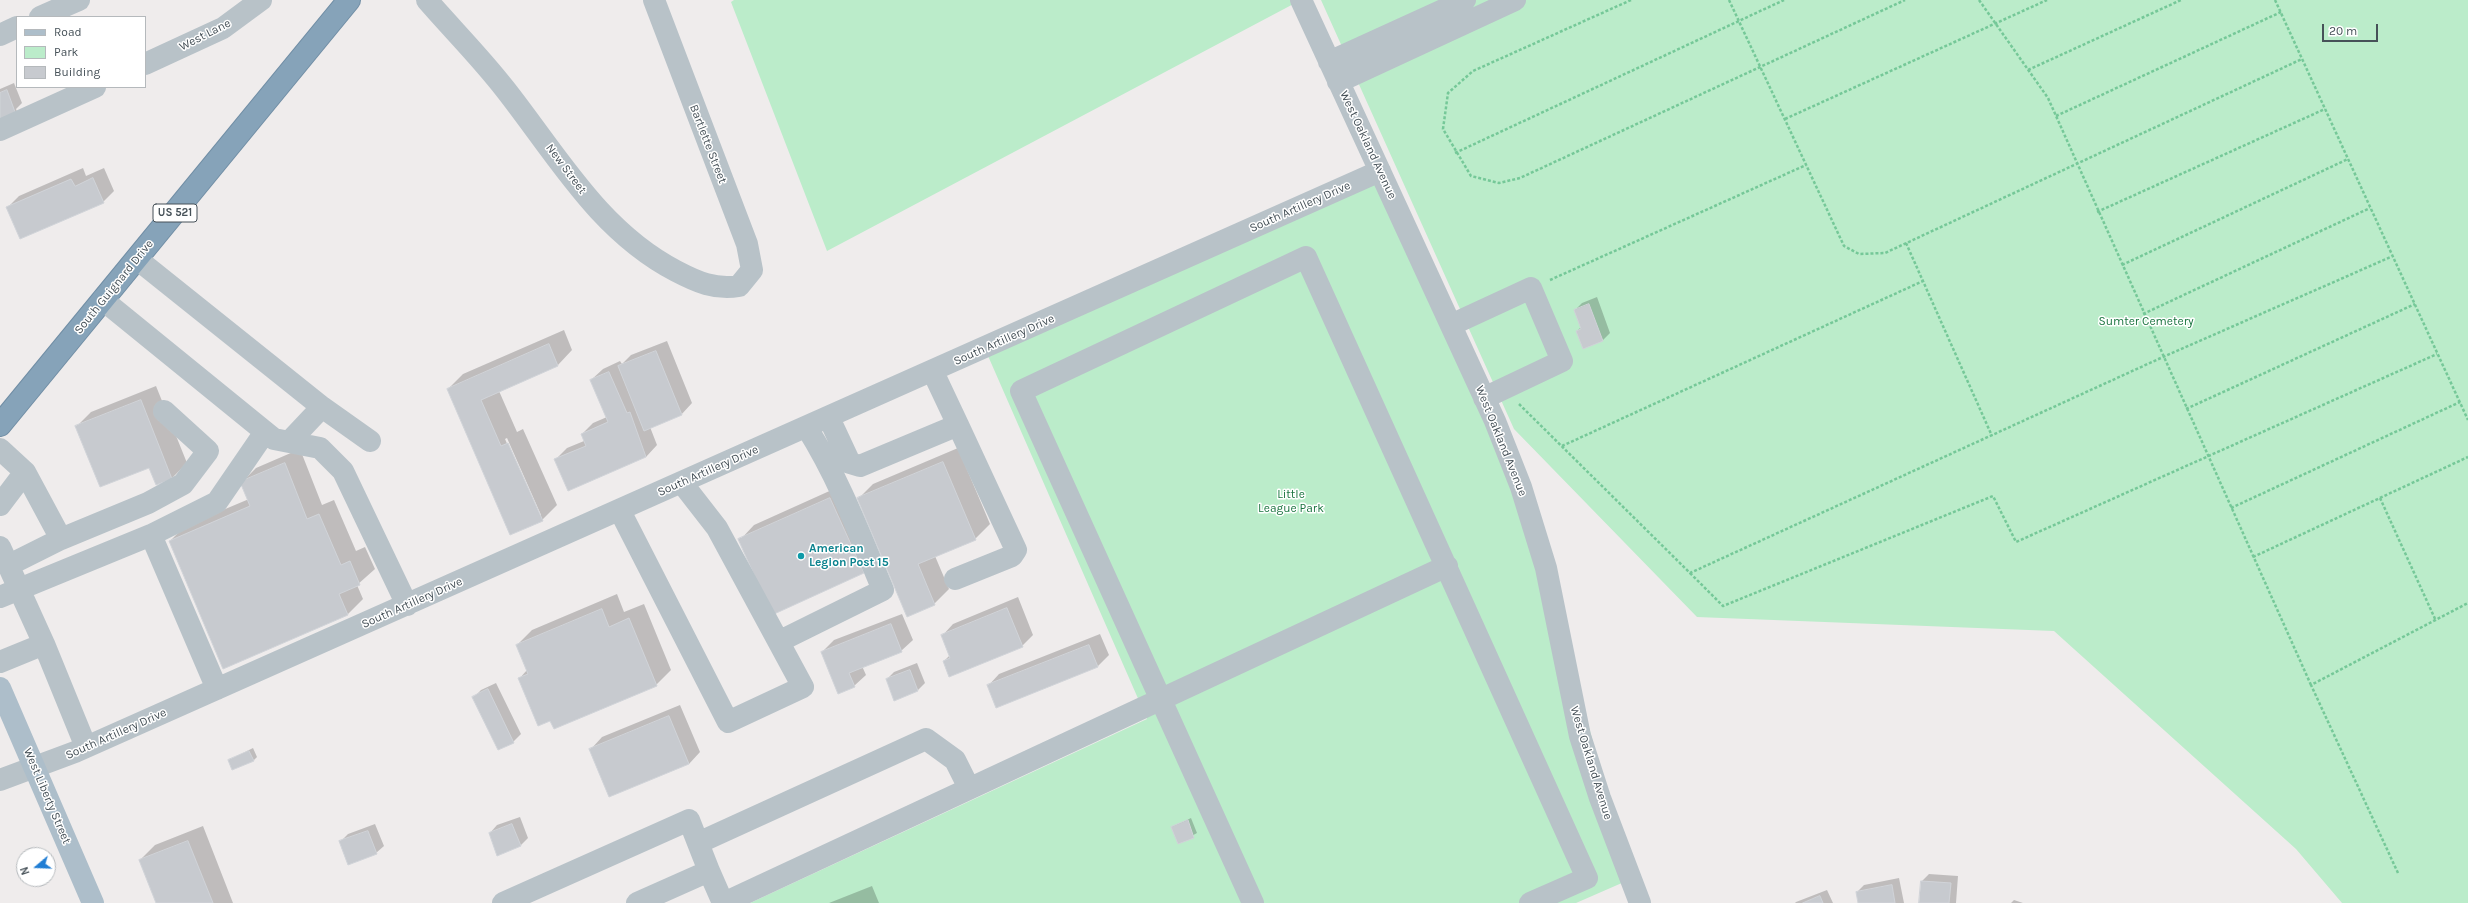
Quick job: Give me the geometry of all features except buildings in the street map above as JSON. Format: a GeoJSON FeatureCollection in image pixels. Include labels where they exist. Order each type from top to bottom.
{"type":"FeatureCollection","features":[{"type":"Feature","properties":{"kind":"highway","name":"South Guignard Drive"},"geometry":{"type":"LineString","coordinates":[[0,425],[349,0]]}},
{"type":"Feature","properties":{"kind":"main road","name":"West Liberty Street"},"geometry":{"type":"LineString","coordinates":[[0,688],[93,903]]}},
{"type":"Feature","properties":{"kind":"street"},"geometry":{"type":"LineString","coordinates":[[42,16],[79,0]]}},
{"type":"Feature","properties":{"kind":"street","name":"West Lane"},"geometry":{"type":"LineString","coordinates":[[146,64],[223,28],[261,0]]}},
{"type":"Feature","properties":{"kind":"street","name":"New Street"},"geometry":{"type":"LineString","coordinates":[[427,0],[504,88],[598,212],[622,235],[660,263],[707,286],[722,289],[739,286]]}},
{"type":"Feature","properties":{"kind":"street","name":"Bartlette Street"},"geometry":{"type":"LineString","coordinates":[[654,0],[748,244],[752,270],[739,286]]}},
{"type":"Feature","properties":{"kind":"street","name":"West Oakland Avenue"},"geometry":{"type":"LineString","coordinates":[[1301,0],[1484,398],[1521,488],[1535,528],[1555,605],[1580,736],[1603,805],[1640,903]]}},
{"type":"Feature","properties":{"kind":"street"},"geometry":{"type":"LineString","coordinates":[[1334,72],[1465,0]]}},
{"type":"Feature","properties":{"kind":"street"},"geometry":{"type":"LineString","coordinates":[[1334,72],[1516,0]]}},
{"type":"Feature","properties":{"kind":"street"},"geometry":{"type":"LineString","coordinates":[[0,35],[16,28]]}},
{"type":"Feature","properties":{"kind":"street"},"geometry":{"type":"LineString","coordinates":[[0,130],[93,88]]}},
{"type":"Feature","properties":{"kind":"street","name":"South Artillery Drive"},"geometry":{"type":"LineString","coordinates":[[0,780],[35,768],[86,747],[933,372],[1380,171]]}},
{"type":"Feature","properties":{"kind":"street"},"geometry":{"type":"LineString","coordinates":[[1253,903],[1021,391],[1306,257],[1587,878],[1530,903]]}},
{"type":"Feature","properties":{"kind":"street"},"geometry":{"type":"LineString","coordinates":[[137,259],[322,406],[370,441]]}},
{"type":"Feature","properties":{"kind":"street"},"geometry":{"type":"LineString","coordinates":[[1451,325],[1531,288],[1562,361],[1484,398]]}},
{"type":"Feature","properties":{"kind":"street"},"geometry":{"type":"LineString","coordinates":[[103,300],[274,439],[320,448],[342,471],[407,605]]}},
{"type":"Feature","properties":{"kind":"street"},"geometry":{"type":"LineString","coordinates":[[933,372],[1016,550],[1012,556],[955,578]]}},
{"type":"Feature","properties":{"kind":"street"},"geometry":{"type":"LineString","coordinates":[[289,442],[322,406]]}},
{"type":"Feature","properties":{"kind":"street"},"geometry":{"type":"LineString","coordinates":[[86,747],[44,644],[4,556],[62,539],[148,503],[183,484],[208,451],[164,411]]}},
{"type":"Feature","properties":{"kind":"street"},"geometry":{"type":"LineString","coordinates":[[829,418],[850,463],[860,466],[958,425]]}},
{"type":"Feature","properties":{"kind":"street"},"geometry":{"type":"LineString","coordinates":[[780,641],[883,590],[849,508],[821,450],[807,428]]}},
{"type":"Feature","properties":{"kind":"street"},"geometry":{"type":"LineString","coordinates":[[0,597],[151,535],[217,502],[266,432]]}},
{"type":"Feature","properties":{"kind":"street"},"geometry":{"type":"LineString","coordinates":[[0,449],[25,472],[62,539]]}},
{"type":"Feature","properties":{"kind":"street"},"geometry":{"type":"LineString","coordinates":[[0,505],[25,472]]}},
{"type":"Feature","properties":{"kind":"street"},"geometry":{"type":"LineString","coordinates":[[620,510],[728,722],[804,687],[717,528],[682,483]]}},
{"type":"Feature","properties":{"kind":"street"},"geometry":{"type":"LineString","coordinates":[[151,535],[217,689]]}},
{"type":"Feature","properties":{"kind":"street"},"geometry":{"type":"LineString","coordinates":[[503,903],[689,820],[709,871],[724,903],[1160,698],[1447,566]]}},
{"type":"Feature","properties":{"kind":"street"},"geometry":{"type":"LineString","coordinates":[[0,662],[44,644]]}},
{"type":"Feature","properties":{"kind":"street"},"geometry":{"type":"LineString","coordinates":[[698,843],[926,739],[955,760],[969,788]]}},
{"type":"Feature","properties":{"kind":"street"},"geometry":{"type":"LineString","coordinates":[[636,903],[709,871]]}},
{"type":"Feature","properties":{"kind":"path"},"geometry":{"type":"LineString","coordinates":[[1632,0],[1473,71],[1448,92],[1443,130],[1455,153],[1470,176],[1500,183],[1520,178],[1905,0]]}},
{"type":"Feature","properties":{"kind":"path"},"geometry":{"type":"LineString","coordinates":[[1729,0],[1844,246],[1859,254],[1885,253],[2302,59]]}},
{"type":"Feature","properties":{"kind":"path"},"geometry":{"type":"LineString","coordinates":[[1455,153],[1784,0]]}},
{"type":"Feature","properties":{"kind":"path"},"geometry":{"type":"LineString","coordinates":[[1980,0],[2048,98],[2207,456],[2398,874]]}},
{"type":"Feature","properties":{"kind":"path"},"geometry":{"type":"LineString","coordinates":[[1785,119],[2046,0]]}},
{"type":"Feature","properties":{"kind":"path"},"geometry":{"type":"LineString","coordinates":[[2028,70],[2181,0]]}},
{"type":"Feature","properties":{"kind":"path"},"geometry":{"type":"LineString","coordinates":[[2275,0],[2468,420]]}},
{"type":"Feature","properties":{"kind":"path"},"geometry":{"type":"LineString","coordinates":[[2056,116],[2281,12]]}},
{"type":"Feature","properties":{"kind":"path"},"geometry":{"type":"LineString","coordinates":[[2098,212],[2325,109]]}},
{"type":"Feature","properties":{"kind":"path"},"geometry":{"type":"LineString","coordinates":[[2122,265],[2348,159]]}},
{"type":"Feature","properties":{"kind":"path"},"geometry":{"type":"LineString","coordinates":[[1531,288],[1806,165]]}},
{"type":"Feature","properties":{"kind":"path"},"geometry":{"type":"LineString","coordinates":[[2143,314],[2370,208]]}},
{"type":"Feature","properties":{"kind":"path"},"geometry":{"type":"LineString","coordinates":[[1906,243],[1992,436]]}},
{"type":"Feature","properties":{"kind":"path"},"geometry":{"type":"LineString","coordinates":[[1690,573],[2163,358],[2393,256]]}},
{"type":"Feature","properties":{"kind":"path"},"geometry":{"type":"LineString","coordinates":[[1562,446],[1922,281]]}},
{"type":"Feature","properties":{"kind":"path"},"geometry":{"type":"LineString","coordinates":[[2186,409],[2415,304]]}},
{"type":"Feature","properties":{"kind":"path"},"geometry":{"type":"LineString","coordinates":[[1507,388],[1512,396],[1723,606],[1993,496],[2016,542],[2437,354]]}},
{"type":"Feature","properties":{"kind":"path"},"geometry":{"type":"LineString","coordinates":[[2231,508],[2460,402]]}},
{"type":"Feature","properties":{"kind":"path"},"geometry":{"type":"LineString","coordinates":[[2253,557],[2468,457]]}},
{"type":"Feature","properties":{"kind":"path"},"geometry":{"type":"LineString","coordinates":[[2380,498],[2436,621]]}},
{"type":"Feature","properties":{"kind":"path"},"geometry":{"type":"LineString","coordinates":[[2311,685],[2468,603]]}},
{"type":"Feature","properties":{"kind":"green space"},"geometry":{"type":"Polygon","coordinates":[[[734,0],[1301,0],[827,251],[731,2],[734,0]]]}},
{"type":"Feature","properties":{"kind":"green space","name":"Sumter Cemetery"},"geometry":{"type":"Polygon","coordinates":[[[1321,0],[2468,0],[2468,903],[2342,903],[2296,849],[2054,631],[1697,617],[1514,429],[1321,0]]]}},
{"type":"Feature","properties":{"kind":"green space","name":"Little League Park"},"geometry":{"type":"Polygon","coordinates":[[[1380,171],[1495,421],[1555,605],[1631,879],[1576,903],[750,903],[1147,719],[985,349],[1380,171]]]}},
{"type":"Feature","properties":{"kind":"place","name":"American Legion Post 15"},"geometry":{"type":"Point","coordinates":[801,556]}}]}
